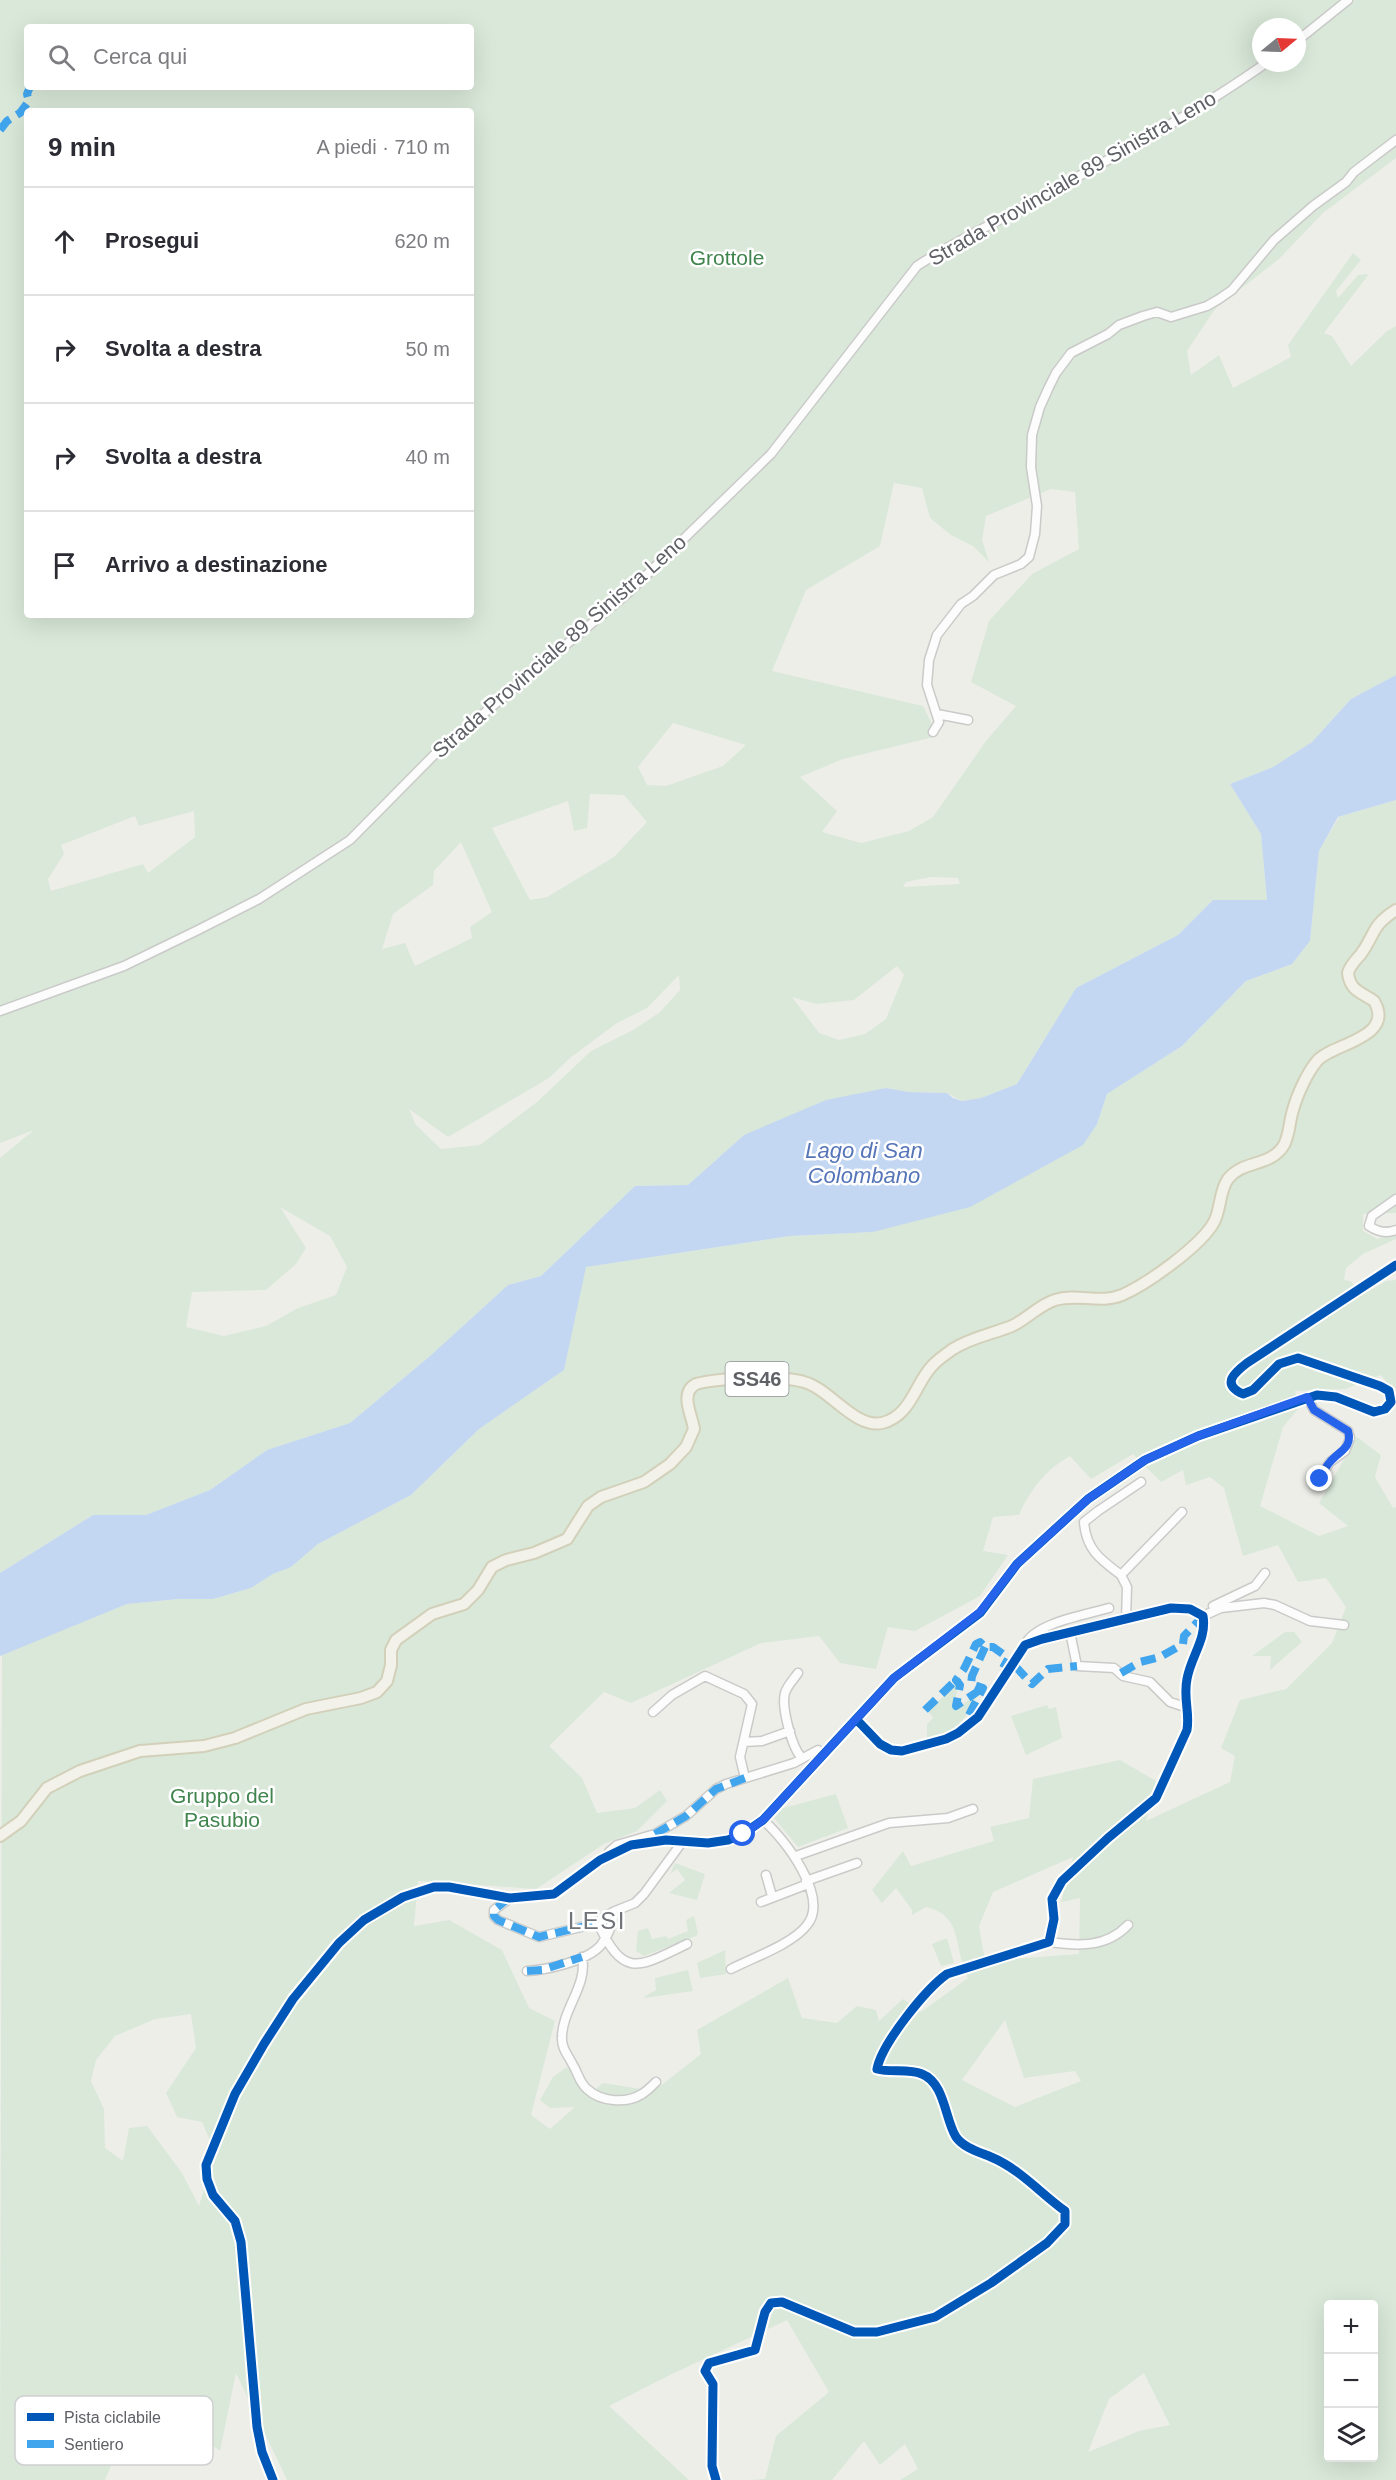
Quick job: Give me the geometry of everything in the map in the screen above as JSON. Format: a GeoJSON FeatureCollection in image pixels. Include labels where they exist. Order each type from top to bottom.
{"type":"FeatureCollection","features":[{"type":"Feature","properties":{"kind":"main road","name":"SS46"},"geometry":{"type":"LineString","coordinates":[[0,1836],[21,1821],[47,1788],[80,1771],[140,1751],[204,1746],[235,1738],[306,1709],[361,1698],[377,1692],[387,1681],[391,1665],[391,1650],[396,1640],[432,1614],[464,1604],[478,1590],[492,1567],[567,1539],[588,1506],[601,1497],[644,1482],[670,1464],[686,1447],[694,1429],[686,1398],[687,1392],[696,1384],[779,1378],[805,1382],[867,1424],[884,1423],[899,1414],[913,1398],[931,1366],[973,1338],[1012,1326],[1054,1300],[1073,1297],[1109,1299],[1123,1295],[1157,1273],[1191,1249],[1206,1235],[1215,1220],[1226,1181],[1235,1172],[1273,1158],[1283,1146],[1290,1132],[1293,1109],[1312,1067],[1319,1058],[1367,1034],[1377,1020],[1378,1013],[1374,1001],[1356,992],[1348,980],[1348,973],[1372,931],[1396,910]]}},
{"type":"Feature","properties":{"kind":"street"},"geometry":{"type":"LineString","coordinates":[[1306,34],[1348,0]]}},
{"type":"Feature","properties":{"kind":"street","name":"Strada Provinciale 89 Sinistra Leno"},"geometry":{"type":"LineString","coordinates":[[0,1011],[124,966],[198,930],[259,899],[350,840],[434,755],[628,592],[771,454],[917,266],[943,249],[1025,207],[1231,88],[1253,72]]}},
{"type":"Feature","properties":{"kind":"street"},"geometry":{"type":"LineString","coordinates":[[933,732],[939,722],[927,685],[928,673],[933,647],[944,625],[961,604],[973,596],[994,575],[1021,564],[1029,557],[1035,534],[1037,506],[1031,468],[1032,435],[1040,407],[1056,373],[1071,353],[1108,334],[1119,325],[1156,312],[1171,317],[1183,314],[1208,306],[1219,299],[1237,285],[1274,240],[1313,206],[1346,183],[1354,172],[1396,140]]}},
{"type":"Feature","properties":{"kind":"street"},"geometry":{"type":"LineString","coordinates":[[937,714],[968,720]]}},
{"type":"Feature","properties":{"kind":"street"},"geometry":{"type":"LineString","coordinates":[[1396,1199],[1372,1215],[1369,1226],[1376,1231],[1390,1233],[1396,1230]]}},
{"type":"Feature","properties":{"kind":"street"},"geometry":{"type":"LineString","coordinates":[[600,1860],[631,1845],[666,1840],[708,1844],[728,1840],[743,1834],[763,1820],[894,1678],[980,1612],[1017,1564],[1088,1499],[1145,1460],[1198,1436],[1307,1397],[1317,1395],[1336,1397],[1374,1412],[1385,1409],[1391,1402],[1389,1391],[1298,1358],[1279,1364],[1253,1390],[1243,1394],[1233,1386],[1231,1379],[1234,1373],[1247,1363],[1396,1265]]}},
{"type":"Feature","properties":{"kind":"street"},"geometry":{"type":"LineString","coordinates":[[1307,1397],[1314,1410],[1343,1427],[1348,1431],[1350,1438],[1345,1451],[1330,1462],[1317,1482]]}},
{"type":"Feature","properties":{"kind":"street"},"geometry":{"type":"LineString","coordinates":[[1125,1620],[1126,1587],[1121,1575],[1095,1555],[1084,1530],[1084,1522],[1098,1510],[1142,1482]]}},
{"type":"Feature","properties":{"kind":"street"},"geometry":{"type":"LineString","coordinates":[[1121,1575],[1182,1512]]}},
{"type":"Feature","properties":{"kind":"street"},"geometry":{"type":"LineString","coordinates":[[1049,1942],[1054,1918],[1052,1899],[1062,1881],[1160,1792],[1187,1730],[1184,1699],[1187,1676],[1205,1627],[1204,1614],[1212,1606],[1255,1586],[1264,1573]]}},
{"type":"Feature","properties":{"kind":"street"},"geometry":{"type":"LineString","coordinates":[[1025,1645],[1171,1608],[1190,1609],[1204,1614],[1221,1608],[1264,1603],[1275,1605],[1310,1622],[1344,1625]]}},
{"type":"Feature","properties":{"kind":"street"},"geometry":{"type":"LineString","coordinates":[[856,1719],[880,1744],[891,1750],[902,1751],[946,1739],[958,1733],[978,1717],[1029,1636],[1042,1628],[1109,1608]]}},
{"type":"Feature","properties":{"kind":"street"},"geometry":{"type":"LineString","coordinates":[[1070,1632],[1077,1666],[1114,1668],[1123,1676],[1150,1682],[1170,1702],[1185,1707]]}},
{"type":"Feature","properties":{"kind":"street"},"geometry":{"type":"LineString","coordinates":[[798,1673],[784,1694],[783,1702],[790,1731],[801,1757]]}},
{"type":"Feature","properties":{"kind":"street"},"geometry":{"type":"LineString","coordinates":[[653,1712],[672,1695],[705,1677],[744,1694],[752,1704],[740,1757],[745,1778]]}},
{"type":"Feature","properties":{"kind":"street"},"geometry":{"type":"LineString","coordinates":[[744,1742],[762,1741],[790,1731]]}},
{"type":"Feature","properties":{"kind":"street"},"geometry":{"type":"LineString","coordinates":[[273,2480],[262,2452],[257,2427],[242,2242],[235,2221],[213,2195],[207,2179],[206,2165],[235,2094],[293,2000],[339,1943],[364,1920],[403,1897],[434,1887],[449,1887],[510,1898],[554,1894],[617,1845],[655,1834],[686,1816],[716,1789],[794,1763],[801,1757],[818,1750],[822,1754]]}},
{"type":"Feature","properties":{"kind":"street"},"geometry":{"type":"LineString","coordinates":[[796,1856],[889,1823],[948,1818],[973,1809]]}},
{"type":"Feature","properties":{"kind":"street"},"geometry":{"type":"LineString","coordinates":[[730,1969],[795,1936],[808,1925],[813,1908],[807,1883],[796,1856],[763,1820]]}},
{"type":"Feature","properties":{"kind":"street"},"geometry":{"type":"LineString","coordinates":[[510,1898],[494,1910],[494,1916],[498,1920],[539,1937],[598,1923],[602,1918],[635,1903],[683,1841]]}},
{"type":"Feature","properties":{"kind":"street"},"geometry":{"type":"LineString","coordinates":[[761,1902],[857,1863]]}},
{"type":"Feature","properties":{"kind":"street"},"geometry":{"type":"LineString","coordinates":[[766,1875],[772,1896]]}},
{"type":"Feature","properties":{"kind":"street"},"geometry":{"type":"LineString","coordinates":[[527,1971],[542,1970],[582,1957],[600,1947],[615,1911]]}},
{"type":"Feature","properties":{"kind":"street"},"geometry":{"type":"LineString","coordinates":[[598,1923],[619,1959],[633,1965],[645,1964],[687,1944]]}},
{"type":"Feature","properties":{"kind":"street"},"geometry":{"type":"LineString","coordinates":[[716,2480],[712,2466],[713,2384],[705,2371],[709,2364],[755,2350],[765,2312],[771,2303],[782,2302],[854,2332],[877,2332],[906,2325],[935,2317],[969,2298],[1047,2243],[1065,2224],[1065,2211],[1044,2196],[1018,2170],[968,2148],[956,2137],[941,2095],[928,2078],[922,2074],[892,2073],[877,2069],[878,2062],[892,2038],[933,1984],[942,1977],[982,1962],[1049,1942],[1092,1944],[1107,1941],[1128,1925]]}},
{"type":"Feature","properties":{"kind":"street"},"geometry":{"type":"LineString","coordinates":[[582,1957],[584,1966],[582,1977],[562,2037],[562,2046],[580,2081],[587,2089],[600,2097],[620,2101],[642,2094],[656,2082]]}},
{"type":"Feature","properties":{"kind":"green space","name":"Grottole"},"geometry":{"type":"Polygon","coordinates":[[[0,0],[1396,0],[1396,158],[1323,213],[1279,259],[1215,309],[1187,351],[1191,375],[1219,355],[1233,388],[1291,357],[1288,345],[1353,253],[1361,260],[1336,291],[1338,298],[1358,275],[1369,274],[1324,333],[1332,336],[1351,366],[1387,331],[1396,326],[1396,675],[1351,699],[1312,742],[1273,767],[1230,784],[1261,834],[1267,900],[1213,900],[1178,935],[1076,988],[1017,1084],[981,1098],[962,1101],[947,1093],[909,1092],[886,1088],[744,1135],[688,1185],[635,1186],[541,1276],[508,1285],[430,1356],[350,1423],[267,1450],[210,1490],[146,1515],[93,1515],[0,1573],[0,1158],[34,1130],[0,1143],[0,0]],[[894,483],[880,546],[806,590],[772,671],[923,706],[938,736],[843,759],[800,777],[837,811],[822,832],[861,843],[909,831],[933,817],[986,741],[1016,706],[971,682],[989,621],[1032,574],[1079,549],[1075,492],[1051,489],[986,516],[982,540],[989,562],[973,546],[951,535],[930,518],[922,488],[894,483]],[[673,723],[638,767],[647,785],[666,786],[723,766],[746,745],[673,723]],[[590,794],[587,828],[574,831],[568,801],[492,828],[530,900],[547,897],[614,857],[647,822],[624,795],[590,794]],[[194,811],[139,826],[135,816],[61,845],[64,854],[48,879],[51,891],[143,864],[148,873],[195,837],[194,811]],[[461,842],[434,871],[433,885],[393,914],[382,949],[405,943],[415,966],[472,938],[470,927],[492,912],[461,842]],[[931,877],[906,882],[903,887],[960,884],[958,878],[931,877]],[[897,966],[854,1000],[816,1004],[792,997],[819,1033],[839,1040],[865,1034],[886,1019],[904,975],[897,966]],[[679,975],[647,1008],[617,1023],[570,1058],[549,1078],[448,1137],[409,1109],[416,1125],[441,1149],[480,1145],[537,1102],[591,1051],[635,1029],[660,1012],[680,990],[679,975]],[[280,1207],[306,1248],[296,1264],[266,1290],[192,1292],[186,1327],[224,1336],[266,1326],[298,1308],[336,1295],[347,1267],[330,1236],[280,1207]]]}},
{"type":"Feature","properties":{"kind":"green space","name":"Gruppo del Pasubio"},"geometry":{"type":"Polygon","coordinates":[[[1396,800],[1396,1213],[1363,1214],[1363,1231],[1377,1239],[1396,1233],[1396,1239],[1363,1254],[1346,1268],[1344,1280],[1350,1281],[1364,1294],[1386,1281],[1396,1280],[1396,1393],[1381,1375],[1345,1389],[1295,1391],[1299,1408],[1283,1427],[1260,1506],[1319,1536],[1348,1526],[1319,1503],[1357,1437],[1381,1455],[1375,1477],[1393,1508],[1396,1507],[1396,2480],[900,2480],[918,2469],[905,2444],[880,2465],[864,2441],[832,2480],[750,2480],[765,2479],[776,2436],[829,2392],[787,2320],[609,2406],[689,2480],[287,2480],[236,2373],[220,2451],[213,2446],[213,2396],[15,2396],[15,2465],[111,2465],[105,2480],[0,2480],[2,1654],[127,1604],[179,1599],[213,1599],[251,1588],[273,1574],[291,1567],[318,1544],[411,1495],[479,1429],[564,1370],[585,1267],[790,1236],[873,1232],[1097,1124],[1107,1094],[1182,1046],[1246,981],[1292,964],[1310,941],[1319,851],[1339,817],[1396,800]],[[1133,1454],[1091,1479],[1070,1456],[1053,1467],[1039,1481],[1019,1515],[993,1517],[983,1551],[1008,1555],[980,1596],[915,1631],[888,1627],[876,1669],[840,1663],[819,1636],[761,1643],[631,1703],[604,1692],[549,1746],[582,1778],[597,1813],[635,1808],[660,1790],[667,1801],[637,1831],[604,1844],[536,1889],[418,1881],[414,1926],[449,1920],[502,1950],[529,2008],[555,2021],[531,2115],[550,2129],[575,2107],[550,2108],[540,2100],[553,2077],[567,2067],[589,2095],[603,2083],[654,2091],[701,2054],[697,2030],[788,1978],[802,2018],[837,2023],[857,2006],[876,2010],[879,2021],[903,1999],[921,2012],[968,1978],[952,1925],[938,1911],[926,1907],[912,1915],[912,1910],[896,1888],[882,1903],[872,1890],[903,1851],[911,1866],[994,1841],[990,1827],[1029,1818],[1033,1779],[1120,1760],[1156,1781],[1146,1821],[1230,1782],[1235,1756],[1221,1748],[1240,1700],[1286,1689],[1332,1643],[1346,1607],[1326,1578],[1298,1582],[1278,1545],[1243,1556],[1224,1488],[1210,1477],[1186,1485],[1183,1470],[1161,1482],[1133,1454]],[[1073,1857],[993,1892],[979,1926],[985,1961],[1079,1954],[1080,1898],[1061,1902],[1073,1857]],[[191,2014],[155,2019],[115,2036],[96,2060],[91,2081],[104,2109],[105,2148],[123,2161],[129,2128],[147,2126],[182,2173],[199,2206],[215,2152],[202,2122],[177,2117],[166,2093],[196,2048],[191,2014]],[[1005,2020],[962,2080],[1015,2107],[1081,2081],[1075,2071],[1024,2078],[1005,2020]],[[1144,2373],[1109,2399],[1088,2452],[1139,2431],[1170,2425],[1144,2373]]]}},
{"type":"Feature","properties":{"kind":"green space"},"geometry":{"type":"Polygon","coordinates":[[[1285,1632],[1294,1632],[1302,1642],[1270,1670],[1271,1656],[1252,1656],[1285,1632]]]}},
{"type":"Feature","properties":{"kind":"green space"},"geometry":{"type":"Polygon","coordinates":[[[956,1684],[958,1686],[954,1705],[957,1709],[979,1692],[975,1702],[965,1717],[953,1728],[927,1741],[927,1724],[933,1718],[928,1711],[956,1684]]]}},
{"type":"Feature","properties":{"kind":"green space"},"geometry":{"type":"Polygon","coordinates":[[[1047,1705],[1049,1709],[1056,1707],[1062,1738],[1026,1755],[1011,1716],[1047,1705]]]}},
{"type":"Feature","properties":{"kind":"green space"},"geometry":{"type":"Polygon","coordinates":[[[836,1794],[848,1828],[798,1847],[774,1818],[783,1808],[836,1794]]]}},
{"type":"Feature","properties":{"kind":"green space"},"geometry":{"type":"Polygon","coordinates":[[[675,1863],[705,1874],[697,1900],[669,1893],[685,1880],[677,1869],[670,1874],[675,1863]]]}},
{"type":"Feature","properties":{"kind":"green space"},"geometry":{"type":"Polygon","coordinates":[[[694,1916],[698,1933],[696,1936],[644,1956],[636,1951],[638,1931],[648,1928],[652,1939],[666,1936],[668,1939],[688,1931],[686,1920],[694,1916]]]}},
{"type":"Feature","properties":{"kind":"green space"},"geometry":{"type":"Polygon","coordinates":[[[947,1938],[954,1963],[941,1966],[932,1944],[947,1938]]]}},
{"type":"Feature","properties":{"kind":"green space"},"geometry":{"type":"Polygon","coordinates":[[[725,1950],[726,1974],[700,1978],[697,1963],[725,1950]]]}},
{"type":"Feature","properties":{"kind":"green space"},"geometry":{"type":"Polygon","coordinates":[[[688,1970],[693,1991],[644,1998],[656,1990],[655,1978],[688,1970]]]}},
{"type":"Feature","properties":{"kind":"water","name":"Lago di San Colombano"},"geometry":{"type":"Polygon","coordinates":[[[1396,675],[1396,800],[1338,817],[1319,851],[1310,941],[1292,964],[1246,981],[1182,1046],[1107,1094],[1097,1124],[1083,1145],[970,1207],[873,1232],[790,1236],[586,1267],[564,1370],[479,1429],[411,1495],[318,1544],[291,1567],[273,1574],[251,1588],[213,1599],[179,1599],[127,1604],[0,1656],[0,1573],[93,1515],[146,1515],[210,1490],[267,1450],[350,1423],[430,1356],[508,1285],[541,1276],[635,1186],[688,1185],[744,1135],[826,1100],[886,1088],[909,1092],[947,1093],[962,1101],[981,1098],[1017,1084],[1076,988],[1178,935],[1213,900],[1267,900],[1261,834],[1230,784],[1273,767],[1312,742],[1351,699],[1396,675]]]}},
{"type":"Feature","properties":{"kind":"marked path"},"geometry":{"type":"LineString","coordinates":[[0,130],[7,121],[20,113],[29,101],[27,94],[29,90]]}},
{"type":"Feature","properties":{"kind":"marked path"},"geometry":{"type":"LineString","coordinates":[[1121,1673],[1140,1662],[1160,1657],[1183,1644],[1184,1636],[1203,1616]]}},
{"type":"Feature","properties":{"kind":"marked path"},"geometry":{"type":"LineString","coordinates":[[979,1688],[977,1692],[956,1706],[960,1685],[956,1680],[976,1644],[980,1642],[985,1647],[993,1647],[1007,1657],[1003,1668]]}},
{"type":"Feature","properties":{"kind":"marked path"},"geometry":{"type":"LineString","coordinates":[[969,1715],[983,1688],[971,1684],[972,1676],[985,1647]]}},
{"type":"Feature","properties":{"kind":"marked path"},"geometry":{"type":"LineString","coordinates":[[1015,1666],[1032,1684],[1048,1669],[1077,1666]]}},
{"type":"Feature","properties":{"kind":"marked path"},"geometry":{"type":"LineString","coordinates":[[925,1710],[956,1680]]}},
{"type":"Feature","properties":{"kind":"marked path"},"geometry":{"type":"LineString","coordinates":[[655,1834],[686,1816],[716,1789],[745,1778]]}},
{"type":"Feature","properties":{"kind":"marked path"},"geometry":{"type":"LineString","coordinates":[[509,1898],[494,1910],[494,1916],[498,1920],[539,1937],[598,1923]]}},
{"type":"Feature","properties":{"kind":"marked path"},"geometry":{"type":"LineString","coordinates":[[527,1971],[542,1970],[582,1957]]}},
{"type":"Feature","properties":{"kind":"cycle path"},"geometry":{"type":"LineString","coordinates":[[273,2480],[262,2452],[257,2427],[241,2242],[235,2221],[213,2195],[207,2179],[206,2165],[235,2094],[264,2044],[293,1999],[339,1943],[364,1920],[403,1897],[434,1887],[449,1887],[510,1898],[554,1894],[600,1860],[631,1845],[666,1840],[708,1843],[728,1840],[743,1834],[763,1820],[894,1678],[980,1613],[1017,1564],[1088,1499],[1145,1460],[1198,1436],[1317,1395],[1336,1397],[1374,1412],[1385,1409],[1391,1402],[1389,1391],[1298,1358],[1279,1364],[1253,1390],[1243,1394],[1236,1390],[1231,1382],[1234,1375],[1247,1363],[1396,1265]]}},
{"type":"Feature","properties":{"kind":"cycle path"},"geometry":{"type":"LineString","coordinates":[[716,2480],[712,2466],[713,2384],[705,2371],[709,2363],[755,2350],[765,2312],[771,2303],[782,2302],[854,2332],[877,2332],[935,2317],[991,2283],[1047,2243],[1065,2224],[1065,2211],[1021,2175],[959,2141],[952,2130],[940,2093],[930,2079],[917,2072],[877,2069],[887,2045],[906,2017],[947,1974],[1049,1942],[1054,1919],[1052,1899],[1062,1881],[1156,1798],[1187,1730],[1186,1686],[1203,1632],[1203,1616],[1190,1609],[1171,1608],[1025,1645],[978,1717],[958,1733],[946,1739],[902,1751],[891,1750],[880,1744],[856,1719]]}},
{"type":"Feature","properties":{"kind":"district","name":"LESI"},"geometry":{"type":"Point","coordinates":[597,1920]}},
{"type":"Feature","properties":{"kind":"route"},"geometry":{"type":"LineString","coordinates":[[743,1834],[763,1820],[894,1678],[980,1612],[1017,1564],[1088,1499],[1145,1460],[1198,1436],[1307,1397],[1314,1410],[1348,1431],[1350,1438],[1345,1451],[1330,1462],[1320,1479]]}}]}
